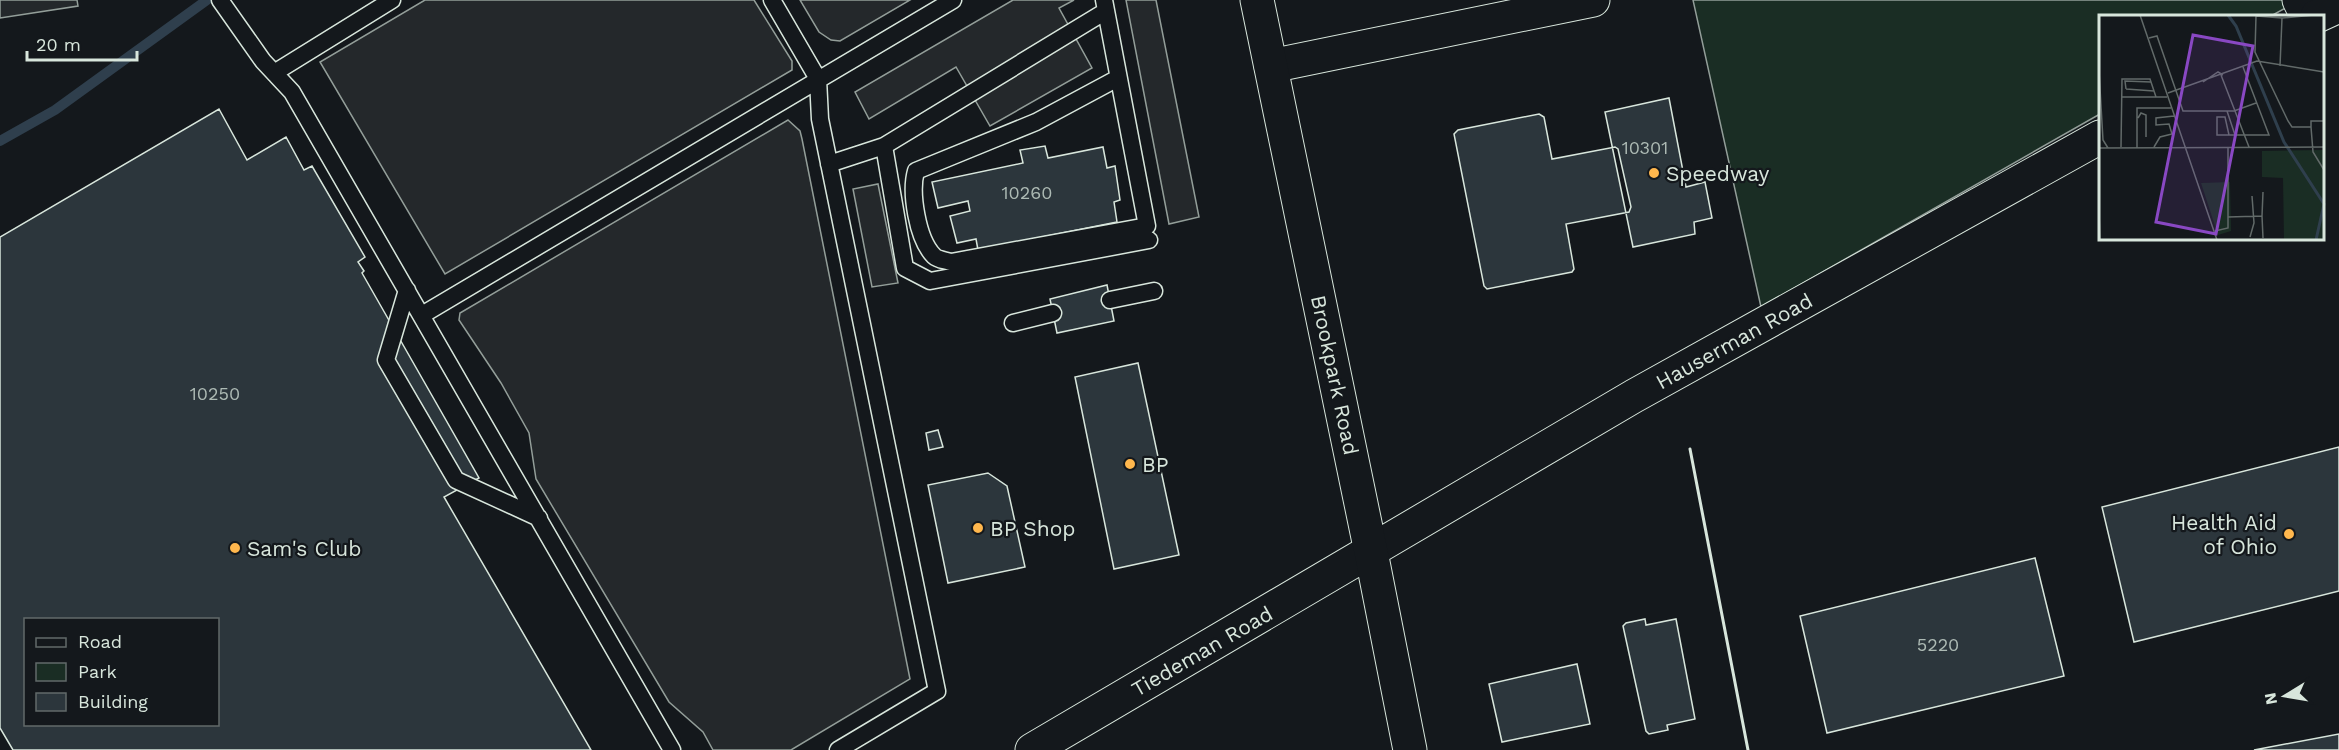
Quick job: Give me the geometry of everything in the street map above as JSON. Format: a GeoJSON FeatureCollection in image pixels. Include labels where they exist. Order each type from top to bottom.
{"type":"FeatureCollection","features":[{"type":"Feature","properties":{"kind":"main road","name":"Brookpark Road"},"geometry":{"type":"LineString","coordinates":[[1257,0],[1410,750]]}},
{"type":"Feature","properties":{"kind":"main road"},"geometry":{"type":"LineString","coordinates":[[1271,66],[1593,0]]}},
{"type":"Feature","properties":{"kind":"main road"},"geometry":{"type":"LineString","coordinates":[[2299,0],[2306,15]]}},
{"type":"Feature","properties":{"kind":"main road"},"geometry":{"type":"LineString","coordinates":[[2319,15],[2339,6]]}},
{"type":"Feature","properties":{"kind":"main road","name":"Hauserman Road"},"geometry":{"type":"LineString","coordinates":[[1371,552],[1634,396],[2099,138]]}},
{"type":"Feature","properties":{"kind":"main road","name":"Tiedeman Road"},"geometry":{"type":"LineString","coordinates":[[1032,750],[1371,552]]}},
{"type":"Feature","properties":{"kind":"lane"},"geometry":{"type":"LineString","coordinates":[[220,0],[268,67],[292,92],[672,750]]}},
{"type":"Feature","properties":{"kind":"lane"},"geometry":{"type":"LineString","coordinates":[[268,67],[392,0]]}},
{"type":"Feature","properties":{"kind":"lane"},"geometry":{"type":"LineString","coordinates":[[772,0],[818,80],[820,119],[937,691],[838,750]]}},
{"type":"Feature","properties":{"kind":"lane"},"geometry":{"type":"LineString","coordinates":[[422,315],[952,0]]}},
{"type":"Feature","properties":{"kind":"lane"},"geometry":{"type":"LineString","coordinates":[[829,164],[884,146],[1105,6],[1148,233]]}},
{"type":"Feature","properties":{"kind":"lane"},"geometry":{"type":"LineString","coordinates":[[1118,78],[1036,122],[916,171],[913,182],[919,224],[926,245],[935,258],[951,262],[1148,233]]}},
{"type":"Feature","properties":{"kind":"lane"},"geometry":{"type":"LineString","coordinates":[[884,146],[905,268],[930,281],[1148,233]]}},
{"type":"Feature","properties":{"kind":"lane"},"geometry":{"type":"LineString","coordinates":[[407,290],[386,360],[456,480],[539,518]]}},
{"type":"Feature","properties":{"kind":"lane"},"geometry":{"type":"LineString","coordinates":[[1110,300],[1154,291]]}},
{"type":"Feature","properties":{"kind":"lane"},"geometry":{"type":"LineString","coordinates":[[1013,323],[1053,313]]}},
{"type":"Feature","properties":{"kind":"green space"},"geometry":{"type":"Polygon","coordinates":[[[1693,0],[2300,0],[2273,15],[2099,15],[2099,115],[1761,307],[1693,0]]]}},
{"type":"Feature","properties":{"kind":"shaded area"},"geometry":{"type":"Polygon","coordinates":[[[0,0],[77,0],[78,6],[0,18],[0,0]]]}},
{"type":"Feature","properties":{"kind":"shaded area"},"geometry":{"type":"Polygon","coordinates":[[[425,0],[754,0],[792,61],[792,70],[445,274],[320,62],[425,0]]]}},
{"type":"Feature","properties":{"kind":"shaded area"},"geometry":{"type":"Polygon","coordinates":[[[800,0],[910,0],[840,41],[831,40],[819,32],[800,0]]]}},
{"type":"Feature","properties":{"kind":"shaded area"},"geometry":{"type":"Polygon","coordinates":[[[1013,0],[1074,0],[1059,8],[1092,68],[990,126],[956,67],[869,119],[855,92],[1013,0]]]}},
{"type":"Feature","properties":{"kind":"shaded area"},"geometry":{"type":"Polygon","coordinates":[[[1126,0],[1156,0],[1199,217],[1169,224],[1126,0]]]}},
{"type":"Feature","properties":{"kind":"shaded area"},"geometry":{"type":"Polygon","coordinates":[[[788,120],[800,131],[802,139],[910,679],[791,750],[713,750],[703,732],[669,702],[536,479],[529,433],[501,383],[459,320],[460,313],[788,120]]]}},
{"type":"Feature","properties":{"kind":"shaded area"},"geometry":{"type":"Polygon","coordinates":[[[878,184],[898,283],[872,287],[853,189],[878,184]]]}},
{"type":"Feature","properties":{"kind":"building"},"geometry":{"type":"Polygon","coordinates":[[[1669,98],[1686,187],[1705,182],[1712,218],[1694,222],[1695,234],[1633,247],[1605,112],[1669,98]]]}},
{"type":"Feature","properties":{"kind":"building"},"geometry":{"type":"Polygon","coordinates":[[[219,109],[247,160],[286,137],[304,170],[312,166],[365,257],[358,262],[364,271],[362,273],[479,478],[444,497],[591,750],[13,750],[0,728],[0,237],[219,109]]]}},
{"type":"Feature","properties":{"kind":"building"},"geometry":{"type":"Polygon","coordinates":[[[1539,114],[1544,117],[1552,159],[1615,147],[1618,149],[1631,207],[1629,212],[1566,224],[1574,269],[1572,272],[1487,289],[1484,286],[1454,134],[1458,130],[1539,114]]]}},
{"type":"Feature","properties":{"kind":"building"},"geometry":{"type":"Polygon","coordinates":[[[1045,146],[1048,158],[1103,147],[1107,168],[1115,166],[1120,200],[1114,202],[1117,222],[978,250],[976,239],[957,243],[950,216],[970,211],[968,201],[938,208],[932,182],[1023,163],[1020,150],[1045,146]]]}},
{"type":"Feature","properties":{"kind":"building"},"geometry":{"type":"Polygon","coordinates":[[[1107,285],[1114,321],[1057,333],[1050,299],[1107,285]]]}},
{"type":"Feature","properties":{"kind":"building"},"geometry":{"type":"Polygon","coordinates":[[[1138,363],[1179,555],[1114,569],[1075,377],[1138,363]]]}},
{"type":"Feature","properties":{"kind":"building"},"geometry":{"type":"Polygon","coordinates":[[[938,430],[943,447],[929,450],[926,433],[938,430]]]}},
{"type":"Feature","properties":{"kind":"building"},"geometry":{"type":"Polygon","coordinates":[[[2339,447],[2339,591],[2134,642],[2102,507],[2339,447]]]}},
{"type":"Feature","properties":{"kind":"building"},"geometry":{"type":"Polygon","coordinates":[[[988,473],[1007,486],[1025,567],[948,583],[928,485],[988,473]]]}},
{"type":"Feature","properties":{"kind":"building"},"geometry":{"type":"Polygon","coordinates":[[[2035,558],[2064,676],[1827,733],[1800,616],[2035,558]]]}},
{"type":"Feature","properties":{"kind":"building"},"geometry":{"type":"Polygon","coordinates":[[[1645,619],[1646,625],[1676,619],[1695,719],[1667,725],[1668,730],[1649,734],[1646,731],[1623,626],[1626,623],[1645,619]]]}},
{"type":"Feature","properties":{"kind":"building"},"geometry":{"type":"Polygon","coordinates":[[[1577,664],[1590,724],[1502,742],[1489,684],[1577,664]]]}},
{"type":"Feature","properties":{"kind":"building"},"geometry":{"type":"Polygon","coordinates":[[[2339,734],[2339,750],[2254,750],[2339,734]]]}},
{"type":"Feature","properties":{"kind":"waterway"},"geometry":{"type":"LineString","coordinates":[[0,141],[55,110],[207,0]]}},
{"type":"Feature","properties":{"kind":"wall"},"geometry":{"type":"LineString","coordinates":[[1690,449],[1748,750]]}},
{"type":"Feature","properties":{"kind":"place","name":"Speedway"},"geometry":{"type":"Point","coordinates":[1654,173]}},
{"type":"Feature","properties":{"kind":"place","name":"BP"},"geometry":{"type":"Point","coordinates":[1130,464]}},
{"type":"Feature","properties":{"kind":"place","name":"BP Shop"},"geometry":{"type":"Point","coordinates":[978,528]}},
{"type":"Feature","properties":{"kind":"place","name":"Health Aid of Ohio"},"geometry":{"type":"Point","coordinates":[2289,534]}},
{"type":"Feature","properties":{"kind":"place","name":"Sam's Club"},"geometry":{"type":"Point","coordinates":[235,548]}}]}
